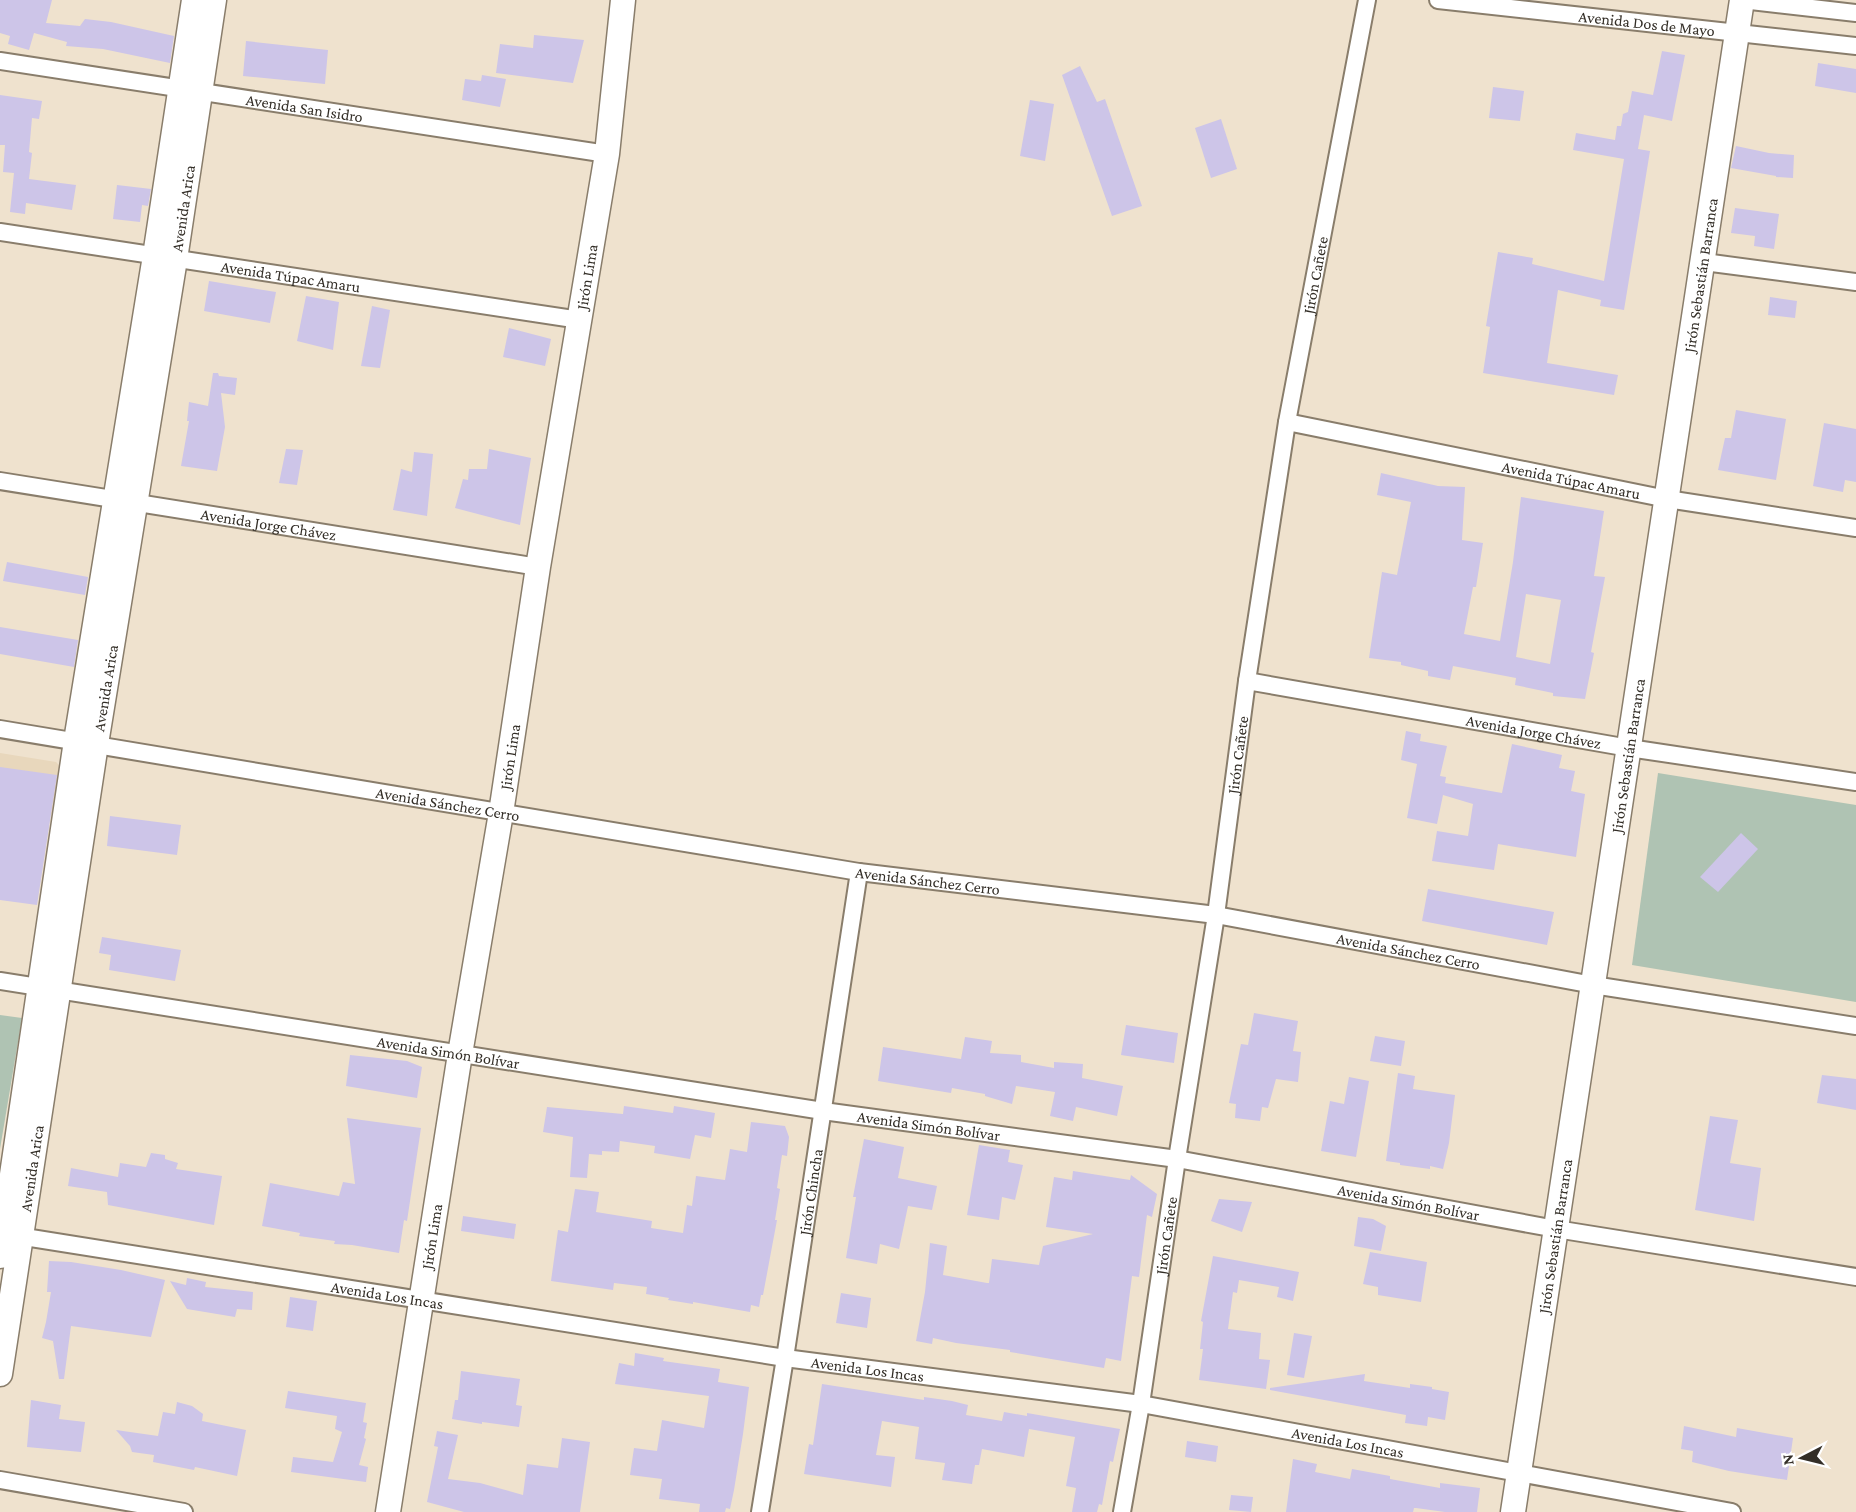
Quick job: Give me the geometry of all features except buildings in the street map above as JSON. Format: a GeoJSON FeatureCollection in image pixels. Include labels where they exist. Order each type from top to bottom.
{"type":"FeatureCollection","features":[{"type":"Feature","properties":{"kind":"street","name":"Avenida Arica"},"geometry":{"type":"LineString","coordinates":[[0,1374],[6,1240],[49,989],[86,743],[165,257],[190,91],[194,0]]}},
{"type":"Feature","properties":{"kind":"street","name":"Avenida Arica"},"geometry":{"type":"LineString","coordinates":[[190,91],[214,0]]}},
{"type":"Feature","properties":{"kind":"street","name":"Jirón Lima"},"geometry":{"type":"LineString","coordinates":[[388,1512],[460,1054],[501,813],[538,567],[607,154],[623,0]]}},
{"type":"Feature","properties":{"kind":"street","name":"Jirón Cañete"},"geometry":{"type":"LineString","coordinates":[[1122,1512],[1141,1404],[1216,915],[1247,681],[1287,422],[1366,0]]}},
{"type":"Feature","properties":{"kind":"street","name":"Avenida Dos de Mayo"},"geometry":{"type":"LineString","coordinates":[[1438,0],[1856,46]]}},
{"type":"Feature","properties":{"kind":"street","name":"Jirón Sebastián Barranca"},"geometry":{"type":"LineString","coordinates":[[1513,1512],[1742,0]]}},
{"type":"Feature","properties":{"kind":"street"},"geometry":{"type":"LineString","coordinates":[[1742,0],[1856,13]]}},
{"type":"Feature","properties":{"kind":"street","name":"Avenida San Isidro"},"geometry":{"type":"LineString","coordinates":[[0,61],[607,154]]}},
{"type":"Feature","properties":{"kind":"street","name":"Avenida Túpac Amaru"},"geometry":{"type":"LineString","coordinates":[[0,232],[580,320]]}},
{"type":"Feature","properties":{"kind":"street"},"geometry":{"type":"LineString","coordinates":[[1704,262],[1856,282]]}},
{"type":"Feature","properties":{"kind":"street","name":"Avenida Túpac Amaru"},"geometry":{"type":"LineString","coordinates":[[1287,422],[1667,499],[1856,528]]}},
{"type":"Feature","properties":{"kind":"street","name":"Avenida Jorge Chávez"},"geometry":{"type":"LineString","coordinates":[[0,481],[538,567]]}},
{"type":"Feature","properties":{"kind":"street","name":"Avenida Jorge Chávez"},"geometry":{"type":"LineString","coordinates":[[1247,681],[1629,748],[1856,782]]}},
{"type":"Feature","properties":{"kind":"street","name":"Avenida Sánchez Cerro"},"geometry":{"type":"LineString","coordinates":[[0,729],[859,872],[1216,915],[1593,986],[1856,1026]]}},
{"type":"Feature","properties":{"kind":"street","name":"Jirón Chincha"},"geometry":{"type":"LineString","coordinates":[[760,1512],[859,872]]}},
{"type":"Feature","properties":{"kind":"street","name":"Avenida Simón Bolívar"},"geometry":{"type":"LineString","coordinates":[[0,981],[823,1111],[1177,1159],[1556,1229],[1856,1277]]}},
{"type":"Feature","properties":{"kind":"street","name":"Avenida Los Incas"},"geometry":{"type":"LineString","coordinates":[[6,1240],[421,1300],[785,1358],[1141,1404],[1732,1512]]}},
{"type":"Feature","properties":{"kind":"street"},"geometry":{"type":"LineString","coordinates":[[0,1480],[184,1512]]}},
{"type":"Feature","properties":{"kind":"shaded area"},"geometry":{"type":"Polygon","coordinates":[[[0,753],[56,762],[67,774],[61,815],[0,807],[0,753]]]}},
{"type":"Feature","properties":{"kind":"green space"},"geometry":{"type":"Polygon","coordinates":[[[1658,773],[1856,805],[1856,1002],[1632,965],[1658,773]]]}},
{"type":"Feature","properties":{"kind":"green space"},"geometry":{"type":"Polygon","coordinates":[[[0,1015],[22,1018],[0,1149],[0,1015]]]}}]}
